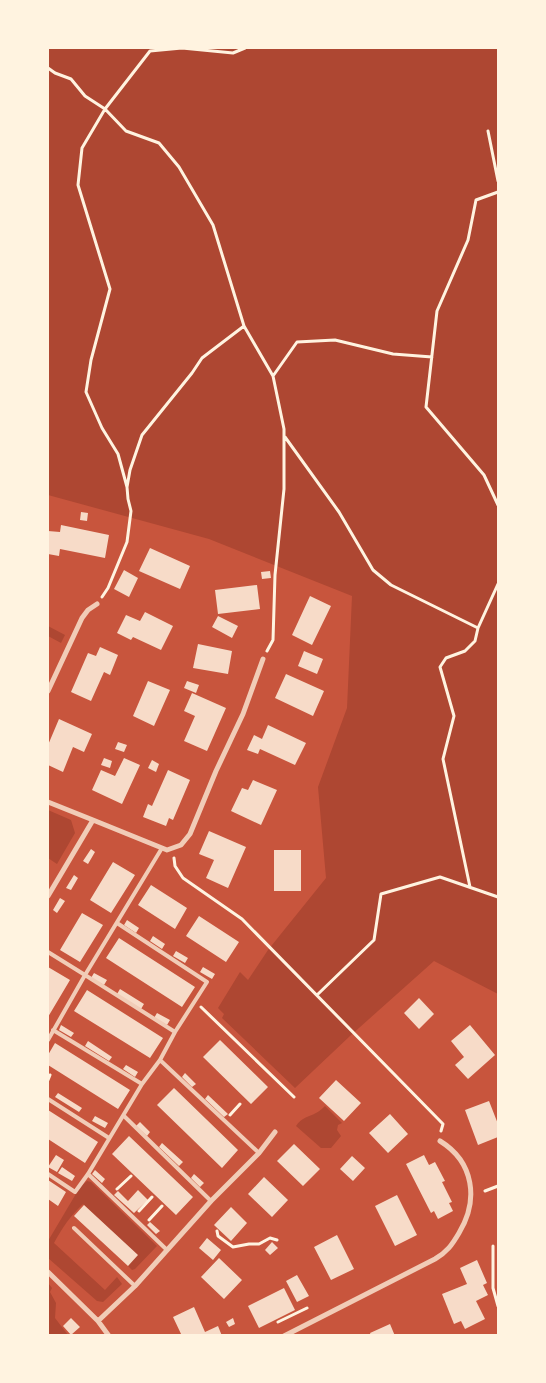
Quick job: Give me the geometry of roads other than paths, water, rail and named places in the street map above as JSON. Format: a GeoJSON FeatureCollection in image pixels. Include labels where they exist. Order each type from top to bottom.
{"type":"FeatureCollection","features":[{"type":"Feature","properties":{"kind":"street"},"geometry":{"type":"LineString","coordinates":[[48,691],[82,618],[88,610],[97,604]]}},
{"type":"Feature","properties":{"kind":"street"},"geometry":{"type":"LineString","coordinates":[[48,802],[167,850],[182,845],[196,822],[216,771],[243,714],[263,659]]}},
{"type":"Feature","properties":{"kind":"street"},"geometry":{"type":"LineString","coordinates":[[48,896],[93,820]]}},
{"type":"Feature","properties":{"kind":"street"},"geometry":{"type":"LineString","coordinates":[[98,1321],[135,1286],[211,1201],[259,1153],[275,1132]]}},
{"type":"Feature","properties":{"kind":"street"},"geometry":{"type":"LineString","coordinates":[[284,1336],[435,1259],[450,1248],[467,1218],[471,1199],[471,1187],[468,1175],[458,1154],[440,1141]]}},
{"type":"Feature","properties":{"kind":"street"},"geometry":{"type":"LineString","coordinates":[[48,1272],[98,1321],[109,1336]]}},
{"type":"Feature","properties":{"kind":"lane"},"geometry":{"type":"LineString","coordinates":[[48,1040],[162,848]]}},
{"type":"Feature","properties":{"kind":"lane"},"geometry":{"type":"LineString","coordinates":[[48,1174],[75,1192],[208,982],[117,923]]}},
{"type":"Feature","properties":{"kind":"lane"},"geometry":{"type":"LineString","coordinates":[[48,952],[175,1032]]}},
{"type":"Feature","properties":{"kind":"lane"},"geometry":{"type":"LineString","coordinates":[[53,1030],[142,1084]]}},
{"type":"Feature","properties":{"kind":"lane"},"geometry":{"type":"LineString","coordinates":[[160,1060],[259,1153]]}},
{"type":"Feature","properties":{"kind":"lane"},"geometry":{"type":"LineString","coordinates":[[48,1099],[109,1138]]}},
{"type":"Feature","properties":{"kind":"lane"},"geometry":{"type":"LineString","coordinates":[[124,1116],[211,1201]]}},
{"type":"Feature","properties":{"kind":"lane"},"geometry":{"type":"LineString","coordinates":[[88,1174],[167,1250]]}},
{"type":"Feature","properties":{"kind":"lane"},"geometry":{"type":"LineString","coordinates":[[74,1228],[135,1286]]}}]}
